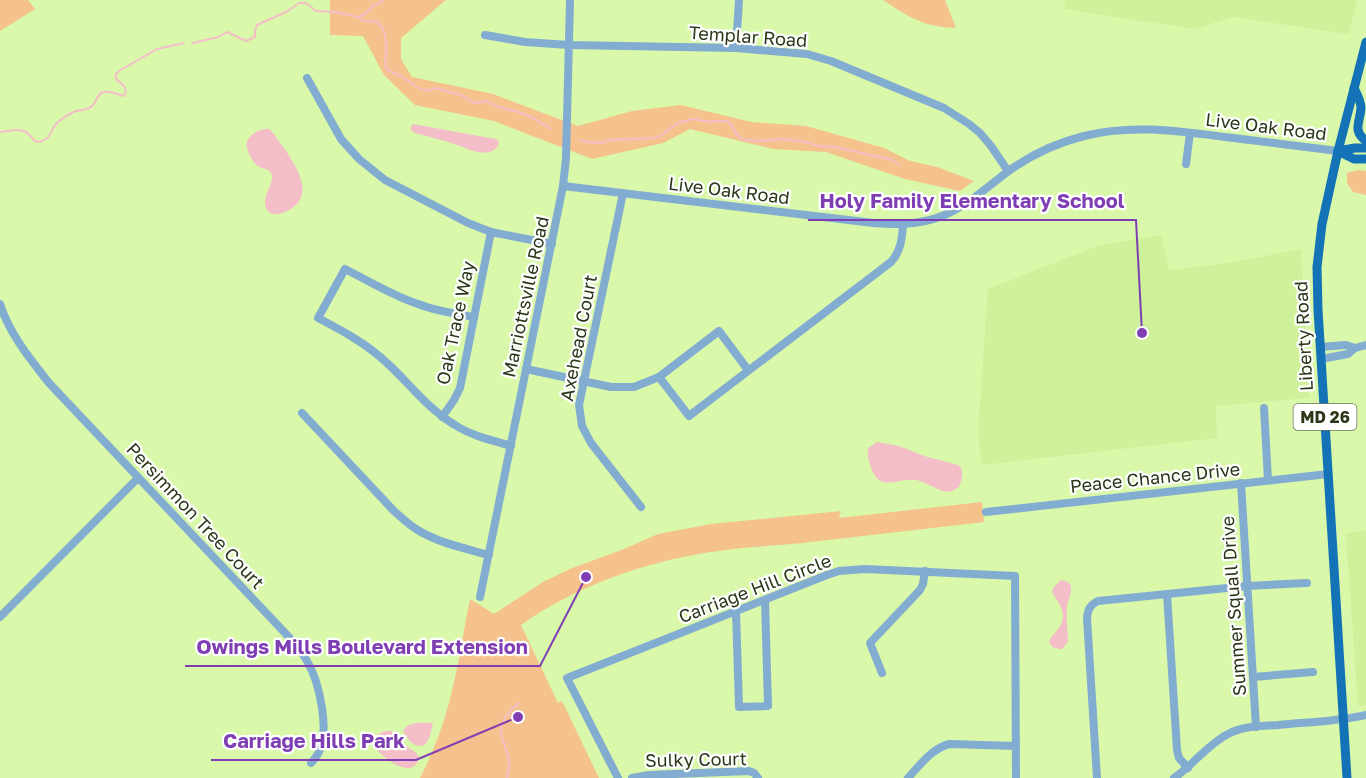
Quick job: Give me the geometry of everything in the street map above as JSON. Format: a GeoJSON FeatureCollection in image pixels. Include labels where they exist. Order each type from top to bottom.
{"type":"FeatureCollection","features":[{"type":"Feature","properties":{"kind":"main road","name":"Liberty Road"},"geometry":{"type":"LineString","coordinates":[[1347,778],[1317,296],[1318,255],[1324,213],[1366,42]]}},
{"type":"Feature","properties":{"kind":"main road"},"geometry":{"type":"LineString","coordinates":[[1354,88],[1361,105],[1357,127],[1360,136],[1366,141]]}},
{"type":"Feature","properties":{"kind":"main road"},"geometry":{"type":"LineString","coordinates":[[1338,151],[1366,148]]}},
{"type":"Feature","properties":{"kind":"main road"},"geometry":{"type":"LineString","coordinates":[[1338,151],[1354,159],[1366,159]]}},
{"type":"Feature","properties":{"kind":"street","name":"Marriottsville Road"},"geometry":{"type":"LineString","coordinates":[[480,597],[563,186],[566,158],[570,0]]}},
{"type":"Feature","properties":{"kind":"street"},"geometry":{"type":"LineString","coordinates":[[736,48],[739,0]]}},
{"type":"Feature","properties":{"kind":"street","name":"Templar Road"},"geometry":{"type":"LineString","coordinates":[[485,35],[525,42],[569,45],[736,48],[807,54],[944,108],[980,133],[1008,171]]}},
{"type":"Feature","properties":{"kind":"street"},"geometry":{"type":"LineString","coordinates":[[307,78],[341,139],[358,159],[385,180],[468,224],[491,232],[552,244]]}},
{"type":"Feature","properties":{"kind":"street","name":"Live Oak Road"},"geometry":{"type":"LineString","coordinates":[[563,186],[865,222],[903,224],[930,220],[949,213],[1008,171],[1040,152],[1069,140],[1096,133],[1145,129],[1338,151]]}},
{"type":"Feature","properties":{"kind":"street","name":"Live Oak Road"},"geometry":{"type":"LineString","coordinates":[[1186,164],[1191,133]]}},
{"type":"Feature","properties":{"kind":"street","name":"Axehead Court"},"geometry":{"type":"LineString","coordinates":[[623,193],[579,405],[582,426],[591,442],[641,507]]}},
{"type":"Feature","properties":{"kind":"street"},"geometry":{"type":"LineString","coordinates":[[659,377],[689,416],[891,262],[901,246],[903,224]]}},
{"type":"Feature","properties":{"kind":"street","name":"Oak Trace Way"},"geometry":{"type":"LineString","coordinates":[[442,417],[460,388],[491,232]]}},
{"type":"Feature","properties":{"kind":"street"},"geometry":{"type":"LineString","coordinates":[[474,317],[417,304],[345,268],[318,318],[352,335],[374,350],[424,401],[457,427],[477,436],[511,446]]}},
{"type":"Feature","properties":{"kind":"street","name":"Persimmon Tree Court"},"geometry":{"type":"LineString","coordinates":[[0,304],[10,327],[49,383],[287,634],[306,660],[316,682],[322,711],[322,745],[311,763]]}},
{"type":"Feature","properties":{"kind":"street"},"geometry":{"type":"LineString","coordinates":[[526,369],[611,387],[634,387],[659,377],[719,331],[748,370]]}},
{"type":"Feature","properties":{"kind":"street"},"geometry":{"type":"LineString","coordinates":[[1320,347],[1346,345],[1355,348]]}},
{"type":"Feature","properties":{"kind":"street"},"geometry":{"type":"LineString","coordinates":[[1321,359],[1348,354],[1355,348],[1366,345]]}},
{"type":"Feature","properties":{"kind":"street"},"geometry":{"type":"LineString","coordinates":[[1263,408],[1268,480]]}},
{"type":"Feature","properties":{"kind":"street"},"geometry":{"type":"LineString","coordinates":[[302,413],[407,523],[443,542],[489,555]]}},
{"type":"Feature","properties":{"kind":"street","name":"Peace Chance Drive"},"geometry":{"type":"LineString","coordinates":[[986,512],[1328,474]]}},
{"type":"Feature","properties":{"kind":"street"},"geometry":{"type":"LineString","coordinates":[[0,617],[138,478]]}},
{"type":"Feature","properties":{"kind":"street","name":"Summer Squall Drive"},"geometry":{"type":"LineString","coordinates":[[1241,483],[1256,727]]}},
{"type":"Feature","properties":{"kind":"street","name":"Carriage Hill Circle"},"geometry":{"type":"LineString","coordinates":[[618,778],[567,678],[839,571],[865,569],[1015,576],[1016,778]]}},
{"type":"Feature","properties":{"kind":"street"},"geometry":{"type":"LineString","coordinates":[[882,673],[870,643],[920,590],[925,571]]}},
{"type":"Feature","properties":{"kind":"street"},"geometry":{"type":"LineString","coordinates":[[1097,778],[1087,618],[1093,603],[1247,586],[1307,583]]}},
{"type":"Feature","properties":{"kind":"street"},"geometry":{"type":"LineString","coordinates":[[1167,594],[1177,750],[1179,758],[1188,768]]}},
{"type":"Feature","properties":{"kind":"street"},"geometry":{"type":"LineString","coordinates":[[736,611],[739,707],[768,706],[765,600]]}},
{"type":"Feature","properties":{"kind":"street"},"geometry":{"type":"LineString","coordinates":[[1253,677],[1313,672]]}},
{"type":"Feature","properties":{"kind":"street"},"geometry":{"type":"LineString","coordinates":[[1174,778],[1222,738],[1241,729],[1366,715]]}},
{"type":"Feature","properties":{"kind":"street"},"geometry":{"type":"LineString","coordinates":[[908,778],[935,750],[945,745],[1016,746]]}},
{"type":"Feature","properties":{"kind":"street","name":"Sulky Court"},"geometry":{"type":"LineString","coordinates":[[632,778],[649,775],[749,771],[758,778]]}},
{"type":"Feature","properties":{"kind":"shaded area"},"geometry":{"type":"Polygon","coordinates":[[[0,0],[28,0],[35,9],[0,31],[0,0]]]}},
{"type":"Feature","properties":{"kind":"shaded area"},"geometry":{"type":"Polygon","coordinates":[[[330,0],[446,0],[401,38],[401,59],[412,77],[493,94],[578,126],[632,111],[681,105],[751,122],[806,126],[884,148],[910,161],[937,167],[974,181],[960,191],[905,179],[826,152],[773,149],[690,129],[663,143],[592,159],[494,121],[415,105],[384,75],[363,36],[330,35],[330,0]]]}},
{"type":"Feature","properties":{"kind":"shaded area"},"geometry":{"type":"Polygon","coordinates":[[[883,0],[945,0],[956,28],[935,26],[919,21],[883,0]]]}},
{"type":"Feature","properties":{"kind":"shaded area"},"geometry":{"type":"Polygon","coordinates":[[[1065,0],[1357,0],[1349,34],[1233,17],[1194,29],[1064,9],[1065,0]]]}},
{"type":"Feature","properties":{"kind":"shaded area"},"geometry":{"type":"Polygon","coordinates":[[[413,124],[497,139],[499,143],[491,152],[476,152],[415,133],[411,130],[413,124]]]}},
{"type":"Feature","properties":{"kind":"shaded area"},"geometry":{"type":"Polygon","coordinates":[[[265,129],[273,133],[286,151],[299,173],[302,184],[302,194],[297,204],[278,214],[269,212],[265,203],[272,180],[271,173],[255,164],[247,147],[251,136],[265,129]]]}},
{"type":"Feature","properties":{"kind":"shaded area"},"geometry":{"type":"Polygon","coordinates":[[[1358,170],[1366,171],[1366,195],[1353,192],[1347,183],[1347,173],[1358,170]]]}},
{"type":"Feature","properties":{"kind":"shaded area"},"geometry":{"type":"Polygon","coordinates":[[[1161,235],[1169,270],[1229,263],[1301,249],[1309,398],[1216,406],[1217,438],[982,465],[978,432],[988,289],[1100,245],[1161,235]]]}},
{"type":"Feature","properties":{"kind":"shaded area"},"geometry":{"type":"Polygon","coordinates":[[[877,442],[899,446],[924,456],[958,465],[962,472],[959,487],[947,492],[916,480],[884,482],[879,480],[871,467],[868,453],[868,448],[877,442]]]}},
{"type":"Feature","properties":{"kind":"shaded area"},"geometry":{"type":"Polygon","coordinates":[[[982,502],[984,522],[686,556],[636,569],[588,587],[542,611],[521,625],[558,703],[562,701],[599,778],[420,778],[447,710],[470,599],[494,614],[543,582],[658,534],[711,524],[841,511],[839,518],[982,502]]]}},
{"type":"Feature","properties":{"kind":"shaded area"},"geometry":{"type":"Polygon","coordinates":[[[1366,530],[1366,705],[1358,706],[1346,534],[1366,530]]]}},
{"type":"Feature","properties":{"kind":"shaded area"},"geometry":{"type":"Polygon","coordinates":[[[1061,580],[1066,581],[1071,587],[1067,607],[1068,642],[1062,649],[1058,649],[1054,648],[1049,641],[1063,619],[1062,610],[1052,592],[1061,580]]]}},
{"type":"Feature","properties":{"kind":"shaded area"},"geometry":{"type":"Polygon","coordinates":[[[431,723],[433,725],[429,739],[421,746],[411,742],[403,731],[412,724],[431,723]]]}},
{"type":"Feature","properties":{"kind":"shaded area"},"geometry":{"type":"Polygon","coordinates":[[[392,731],[405,746],[417,754],[419,759],[413,767],[407,768],[394,764],[373,745],[376,736],[392,731]]]}},
{"type":"Feature","properties":{"kind":"waterway"},"geometry":{"type":"LineString","coordinates":[[193,43],[218,37],[227,32],[246,41],[255,37],[257,25],[288,11],[299,3],[306,3],[316,11],[358,17],[383,0]]}},
{"type":"Feature","properties":{"kind":"waterway"},"geometry":{"type":"LineString","coordinates":[[358,17],[366,21],[376,21],[384,31],[386,68],[422,90],[435,88],[461,95],[475,103],[487,101],[497,107],[529,116],[551,129]]}},
{"type":"Feature","properties":{"kind":"waterway"},"geometry":{"type":"LineString","coordinates":[[0,132],[21,130],[35,141],[45,140],[58,122],[73,112],[91,107],[102,92],[123,96],[126,91],[124,86],[116,79],[119,71],[157,49],[184,43]]}},
{"type":"Feature","properties":{"kind":"waterway"},"geometry":{"type":"LineString","coordinates":[[580,140],[602,143],[611,140],[656,138],[678,123],[693,119],[710,122],[727,121],[740,138],[746,140],[783,139],[805,142],[892,160],[900,165]]}},
{"type":"Feature","properties":{"kind":"waterway"},"geometry":{"type":"LineString","coordinates":[[507,778],[509,766],[502,739],[502,723],[519,703]]}},
{"type":"Feature","properties":{"kind":"place","name":"Holy Family Elementary School"},"geometry":{"type":"Point","coordinates":[1142,333]}},
{"type":"Feature","properties":{"kind":"place","name":"Owings Mills Boulevard Extension"},"geometry":{"type":"Point","coordinates":[586,577]}},
{"type":"Feature","properties":{"kind":"place","name":"Carriage Hills Park"},"geometry":{"type":"Point","coordinates":[518,717]}}]}
